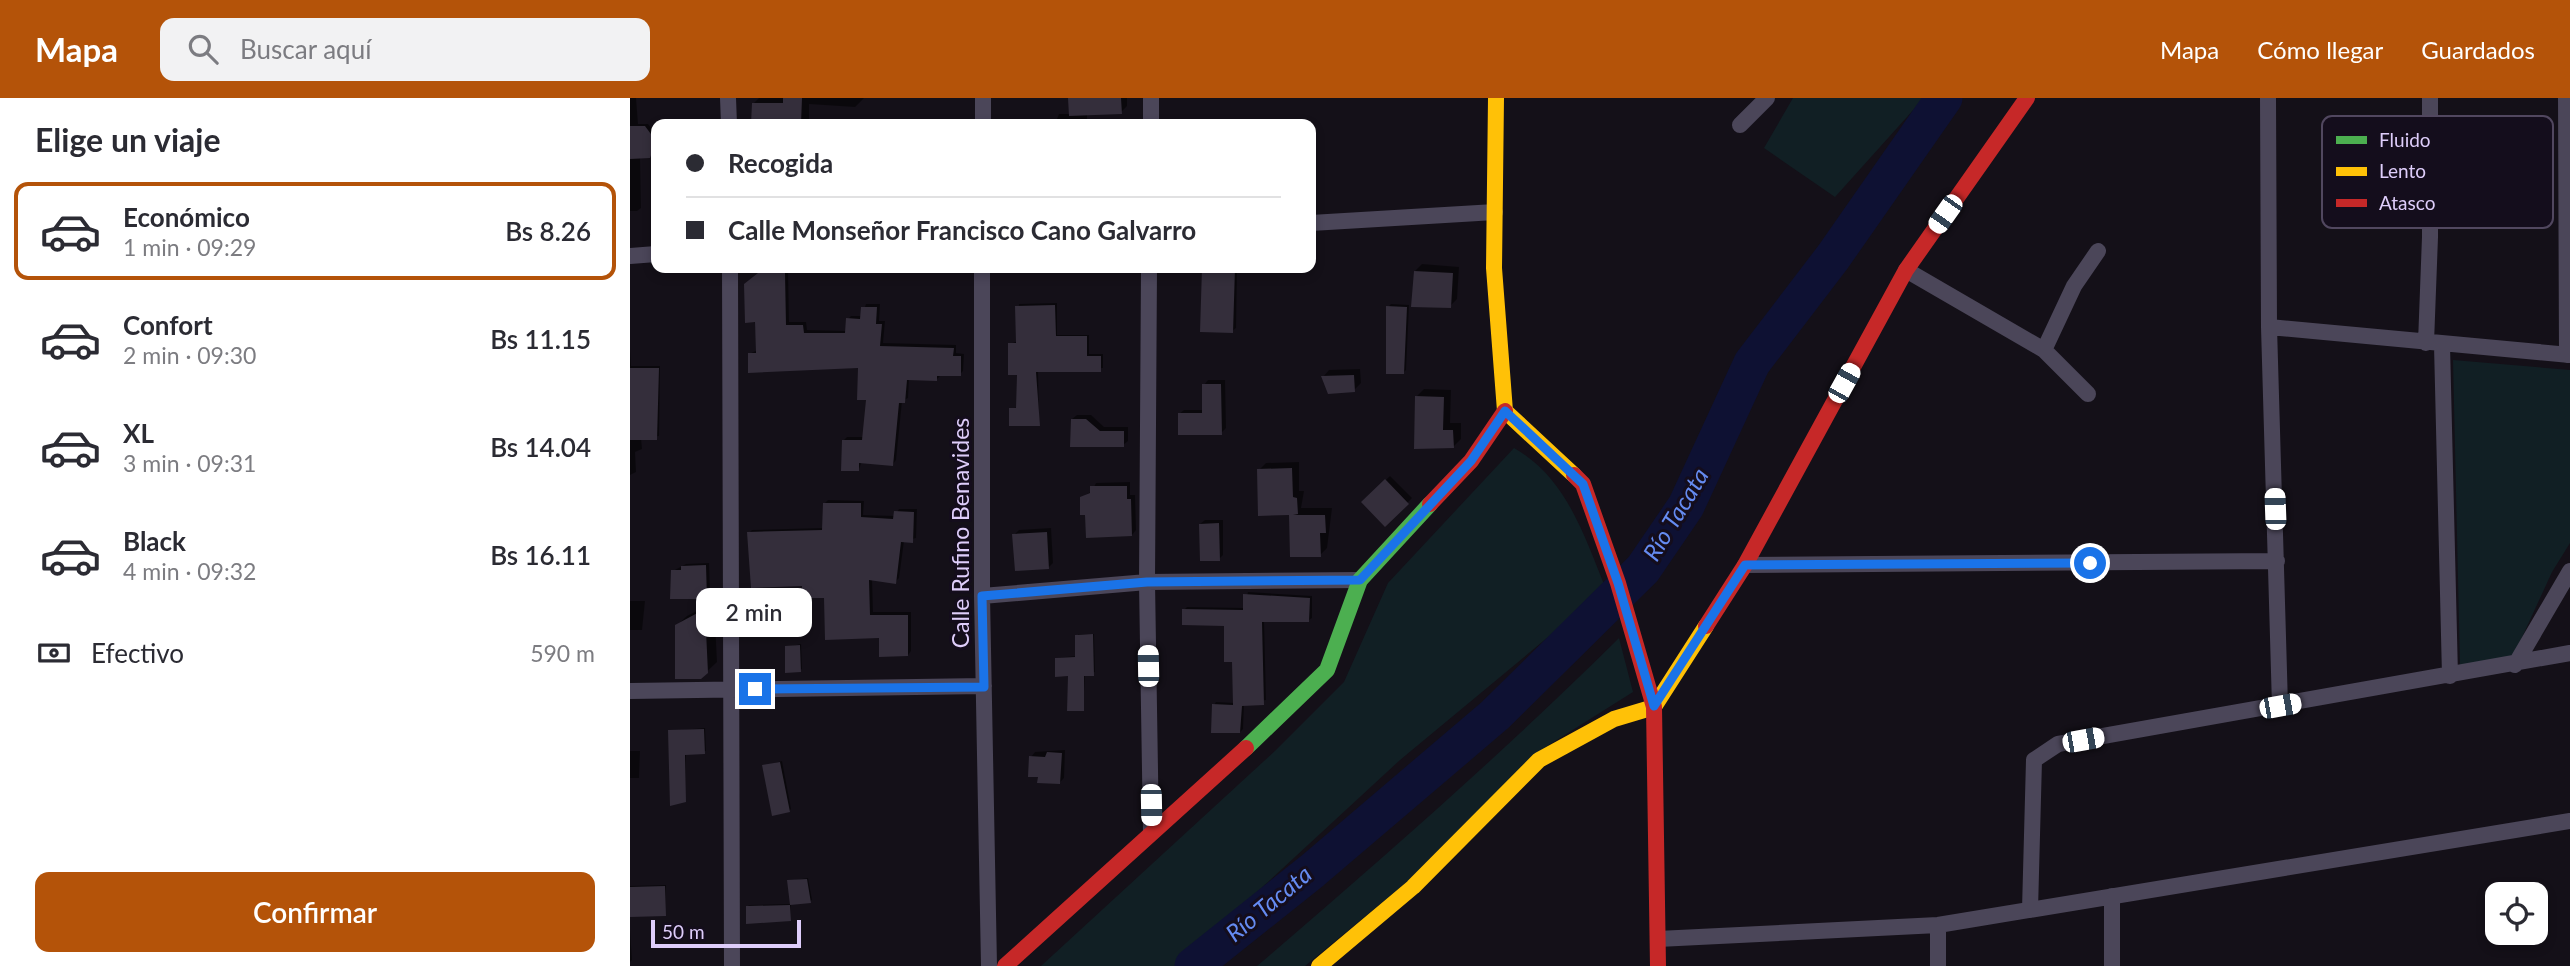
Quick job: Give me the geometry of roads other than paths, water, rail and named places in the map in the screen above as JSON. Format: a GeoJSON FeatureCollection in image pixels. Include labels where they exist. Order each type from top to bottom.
{"type":"FeatureCollection","features":[{"type":"Feature","properties":{"kind":"street"},"geometry":{"type":"LineString","coordinates":[[729,98],[729,119]]}},
{"type":"Feature","properties":{"kind":"street"},"geometry":{"type":"LineString","coordinates":[[983,98],[983,119]]}},
{"type":"Feature","properties":{"kind":"street"},"geometry":{"type":"LineString","coordinates":[[1151,119],[1152,98]]}},
{"type":"Feature","properties":{"kind":"street"},"geometry":{"type":"LineString","coordinates":[[1005,966],[1151,833],[1205,788],[1327,670],[1360,580],[1471,461],[1505,411],[1494,268],[1496,98]]}},
{"type":"Feature","properties":{"kind":"street"},"geometry":{"type":"LineString","coordinates":[[1740,125],[1755,104],[1767,98]]}},
{"type":"Feature","properties":{"kind":"street"},"geometry":{"type":"LineString","coordinates":[[1319,966],[1413,887],[1539,760],[1614,719],[1654,706],[1745,565],[1906,270],[2027,98]]}},
{"type":"Feature","properties":{"kind":"street"},"geometry":{"type":"LineString","coordinates":[[2267,98],[2269,327],[2280,706]]}},
{"type":"Feature","properties":{"kind":"street"},"geometry":{"type":"LineString","coordinates":[[2430,98],[2430,116]]}},
{"type":"Feature","properties":{"kind":"street"},"geometry":{"type":"LineString","coordinates":[[2269,327],[2568,355],[2566,98]]}},
{"type":"Feature","properties":{"kind":"street"},"geometry":{"type":"LineString","coordinates":[[1316,223],[1495,212]]}},
{"type":"Feature","properties":{"kind":"street"},"geometry":{"type":"LineString","coordinates":[[2430,228],[2450,676]]}},
{"type":"Feature","properties":{"kind":"street"},"geometry":{"type":"LineString","coordinates":[[2044,350],[2074,286],[2098,251]]}},
{"type":"Feature","properties":{"kind":"street"},"geometry":{"type":"LineString","coordinates":[[630,256],[651,254]]}},
{"type":"Feature","properties":{"kind":"street"},"geometry":{"type":"LineString","coordinates":[[1906,270],[2044,350],[2088,394]]}},
{"type":"Feature","properties":{"kind":"street"},"geometry":{"type":"LineString","coordinates":[[730,273],[732,966]]}},
{"type":"Feature","properties":{"kind":"street","name":"Calle Rufino Benavides"},"geometry":{"type":"LineString","coordinates":[[982,273],[982,596],[989,966]]}},
{"type":"Feature","properties":{"kind":"street"},"geometry":{"type":"LineString","coordinates":[[1149,273],[1147,582],[1151,833]]}},
{"type":"Feature","properties":{"kind":"street"},"geometry":{"type":"LineString","coordinates":[[1505,411],[1583,484],[1618,583],[1654,706],[1658,966]]}},
{"type":"Feature","properties":{"kind":"street"},"geometry":{"type":"LineString","coordinates":[[1745,565],[2277,561]]}},
{"type":"Feature","properties":{"kind":"street"},"geometry":{"type":"LineString","coordinates":[[2515,665],[2570,570]]}},
{"type":"Feature","properties":{"kind":"street"},"geometry":{"type":"LineString","coordinates":[[982,596],[1147,582],[1360,580]]}},
{"type":"Feature","properties":{"kind":"street"},"geometry":{"type":"LineString","coordinates":[[2030,910],[2034,760],[2058,744],[2515,665],[2570,653]]}},
{"type":"Feature","properties":{"kind":"street"},"geometry":{"type":"LineString","coordinates":[[630,691],[984,687]]}},
{"type":"Feature","properties":{"kind":"street"},"geometry":{"type":"LineString","coordinates":[[1658,939],[1938,925],[2570,821]]}},
{"type":"Feature","properties":{"kind":"street"},"geometry":{"type":"LineString","coordinates":[[2112,896],[2112,966]]}},
{"type":"Feature","properties":{"kind":"street"},"geometry":{"type":"LineString","coordinates":[[1938,925],[1938,966]]}},
{"type":"Feature","properties":{"kind":"waterway","name":"Río Tacata"},"geometry":{"type":"LineString","coordinates":[[1193,966],[1312,871],[1495,715],[1643,569],[1686,506],[1752,363],[1833,257],[1944,98]]}}]}
